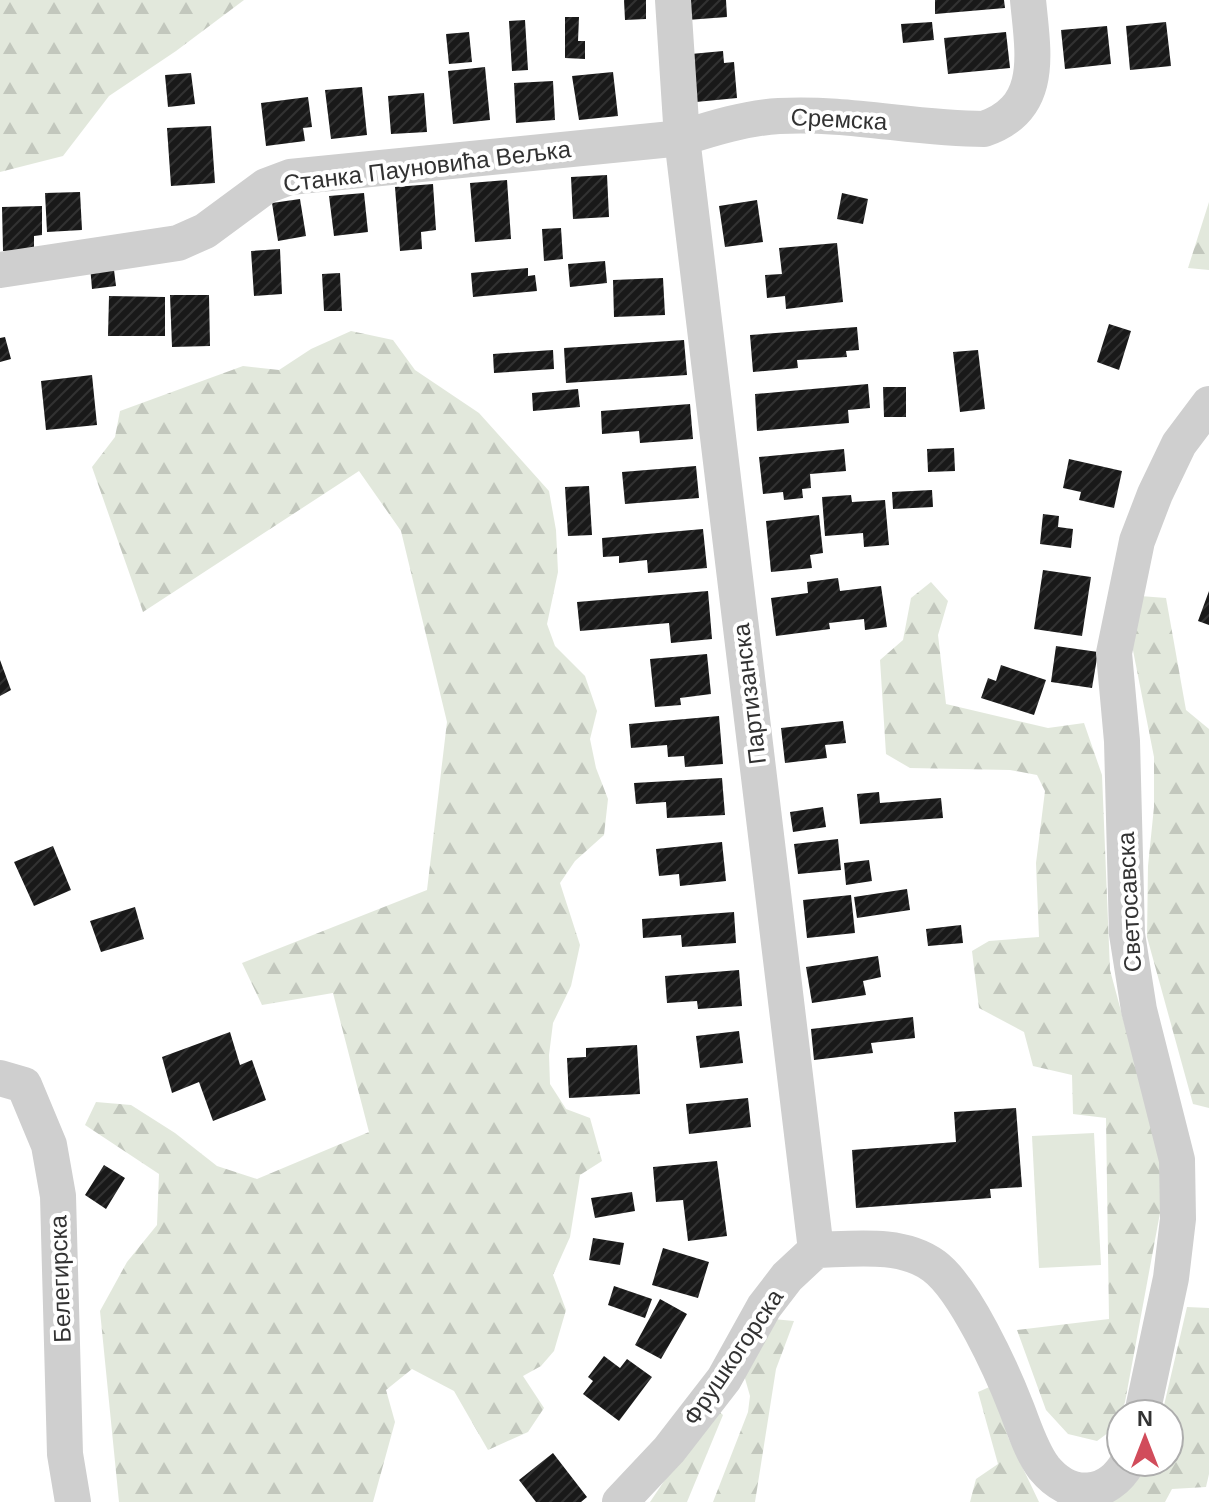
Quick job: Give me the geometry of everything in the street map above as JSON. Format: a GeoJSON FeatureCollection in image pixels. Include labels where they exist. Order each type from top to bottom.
{"type":"FeatureCollection","features":[{"type":"Feature","properties":{"kind":"street"},"geometry":{"type":"LineString","coordinates":[[673,0],[682,138]]}},
{"type":"Feature","properties":{"kind":"street","name":"Сремска"},"geometry":{"type":"LineString","coordinates":[[682,138],[720,126],[778,116],[835,116],[970,129],[999,124],[1017,110],[1028,93],[1033,48],[1028,0]]}},
{"type":"Feature","properties":{"kind":"street","name":"Станка Пауновића Вељка"},"geometry":{"type":"LineString","coordinates":[[0,270],[178,243],[205,231],[266,186],[290,177],[682,138]]}},
{"type":"Feature","properties":{"kind":"street","name":"Партизанска"},"geometry":{"type":"LineString","coordinates":[[682,138],[816,1250]]}},
{"type":"Feature","properties":{"kind":"street","name":"Светосавска"},"geometry":{"type":"LineString","coordinates":[[1145,1398],[1171,1278],[1178,1219],[1177,1160],[1139,1010],[1127,934],[1122,741],[1114,653],[1137,541],[1179,444],[1209,404]]}},
{"type":"Feature","properties":{"kind":"street","name":"Белегирска"},"geometry":{"type":"LineString","coordinates":[[0,1078],[24,1085],[49,1145],[58,1196],[65,1454],[73,1502]]}},
{"type":"Feature","properties":{"kind":"street"},"geometry":{"type":"LineString","coordinates":[[816,1250],[897,1251],[931,1263],[946,1276],[1002,1370],[1032,1446],[1044,1467],[1060,1483],[1073,1489],[1100,1490],[1116,1478]]}},
{"type":"Feature","properties":{"kind":"street","name":"Фрушкогорска"},"geometry":{"type":"LineString","coordinates":[[620,1502],[687,1427],[724,1379],[764,1307],[787,1277],[816,1250]]}},
{"type":"Feature","properties":{"kind":"green space"},"geometry":{"type":"Polygon","coordinates":[[[0,0],[244,0],[109,96],[63,156],[0,172],[0,0]]]}},
{"type":"Feature","properties":{"kind":"green space"},"geometry":{"type":"Polygon","coordinates":[[[1209,202],[1209,270],[1188,268],[1209,202]]]}},
{"type":"Feature","properties":{"kind":"green space"},"geometry":{"type":"Polygon","coordinates":[[[351,331],[393,340],[415,370],[479,413],[549,491],[556,530],[558,572],[547,624],[555,646],[585,676],[597,711],[590,739],[596,768],[608,799],[604,835],[575,861],[560,883],[580,945],[571,986],[553,1023],[549,1055],[550,1084],[566,1109],[590,1118],[602,1161],[580,1175],[570,1237],[553,1275],[566,1310],[554,1351],[541,1366],[523,1376],[544,1408],[528,1432],[488,1450],[454,1391],[412,1369],[386,1390],[395,1422],[373,1502],[119,1502],[100,1311],[127,1262],[157,1225],[159,1174],[85,1125],[96,1102],[131,1105],[175,1133],[217,1166],[257,1179],[369,1132],[333,993],[262,1005],[242,963],[427,890],[447,722],[401,531],[359,471],[143,612],[92,467],[115,437],[120,411],[243,366],[279,370],[311,349],[351,331]]]}},
{"type":"Feature","properties":{"kind":"green space"},"geometry":{"type":"Polygon","coordinates":[[[931,582],[948,601],[938,635],[946,704],[1048,728],[1084,723],[1102,775],[1110,970],[1161,1160],[1160,1213],[1126,1398],[1105,1398],[1105,1435],[1097,1441],[1068,1434],[1046,1410],[1017,1330],[1109,1319],[1106,1118],[1073,1114],[1072,1075],[1033,1066],[1024,1032],[979,1008],[972,951],[989,941],[1039,937],[1036,863],[1045,791],[1037,775],[1010,770],[910,768],[886,754],[880,660],[903,640],[911,598],[931,582]]]}},
{"type":"Feature","properties":{"kind":"green space"},"geometry":{"type":"Polygon","coordinates":[[[1140,596],[1166,598],[1186,710],[1209,729],[1209,1108],[1193,1104],[1147,937],[1154,757],[1128,625],[1140,596]]]}},
{"type":"Feature","properties":{"kind":"green space"},"geometry":{"type":"Polygon","coordinates":[[[1094,1133],[1101,1265],[1039,1268],[1032,1136],[1094,1133]]]}},
{"type":"Feature","properties":{"kind":"green space"},"geometry":{"type":"Polygon","coordinates":[[[1187,1307],[1209,1308],[1209,1474],[1206,1487],[1172,1489],[1165,1502],[1111,1502],[1139,1478],[1185,1478],[1185,1398],[1166,1398],[1187,1307]]]}},
{"type":"Feature","properties":{"kind":"green space"},"geometry":{"type":"Polygon","coordinates":[[[773,1319],[794,1321],[776,1369],[755,1502],[713,1502],[748,1412],[750,1396],[744,1375],[773,1319]]]}},
{"type":"Feature","properties":{"kind":"green space"},"geometry":{"type":"Polygon","coordinates":[[[994,1385],[1008,1437],[1039,1502],[970,1502],[976,1479],[998,1464],[978,1392],[994,1385]]]}},
{"type":"Feature","properties":{"kind":"green space"},"geometry":{"type":"Polygon","coordinates":[[[714,1407],[723,1415],[687,1502],[650,1502],[714,1407]]]}},
{"type":"Feature","properties":{"kind":"building"},"geometry":{"type":"Polygon","coordinates":[[[624,0],[646,0],[646,19],[625,20],[624,0]]]}},
{"type":"Feature","properties":{"kind":"building"},"geometry":{"type":"Polygon","coordinates":[[[685,0],[726,0],[727,17],[687,20],[685,0]]]}},
{"type":"Feature","properties":{"kind":"building"},"geometry":{"type":"Polygon","coordinates":[[[935,0],[1004,0],[1005,8],[935,14],[935,0]]]}},
{"type":"Feature","properties":{"kind":"building"},"geometry":{"type":"Polygon","coordinates":[[[565,17],[579,17],[578,41],[585,41],[585,59],[565,58],[565,17]]]}},
{"type":"Feature","properties":{"kind":"building"},"geometry":{"type":"Polygon","coordinates":[[[525,20],[528,70],[512,71],[509,21],[525,20]]]}},
{"type":"Feature","properties":{"kind":"building"},"geometry":{"type":"Polygon","coordinates":[[[932,22],[934,40],[903,43],[901,24],[932,22]]]}},
{"type":"Feature","properties":{"kind":"building"},"geometry":{"type":"Polygon","coordinates":[[[1166,22],[1171,66],[1130,70],[1126,26],[1166,22]]]}},
{"type":"Feature","properties":{"kind":"building"},"geometry":{"type":"Polygon","coordinates":[[[1107,26],[1111,64],[1065,69],[1061,30],[1107,26]]]}},
{"type":"Feature","properties":{"kind":"building"},"geometry":{"type":"Polygon","coordinates":[[[469,32],[472,62],[449,64],[446,34],[469,32]]]}},
{"type":"Feature","properties":{"kind":"building"},"geometry":{"type":"Polygon","coordinates":[[[1006,32],[1010,68],[948,74],[944,38],[1006,32]]]}},
{"type":"Feature","properties":{"kind":"building"},"geometry":{"type":"Polygon","coordinates":[[[723,51],[724,63],[734,62],[737,98],[696,102],[691,54],[723,51]]]}},
{"type":"Feature","properties":{"kind":"building"},"geometry":{"type":"Polygon","coordinates":[[[485,67],[490,120],[453,124],[448,71],[485,67]]]}},
{"type":"Feature","properties":{"kind":"building"},"geometry":{"type":"Polygon","coordinates":[[[613,72],[618,116],[579,120],[572,76],[613,72]]]}},
{"type":"Feature","properties":{"kind":"building"},"geometry":{"type":"Polygon","coordinates":[[[191,73],[195,104],[168,107],[165,75],[191,73]]]}},
{"type":"Feature","properties":{"kind":"building"},"geometry":{"type":"Polygon","coordinates":[[[553,81],[555,120],[516,123],[514,83],[553,81]]]}},
{"type":"Feature","properties":{"kind":"building"},"geometry":{"type":"Polygon","coordinates":[[[362,87],[367,135],[331,139],[325,90],[362,87]]]}},
{"type":"Feature","properties":{"kind":"building"},"geometry":{"type":"Polygon","coordinates":[[[424,93],[427,132],[391,134],[388,96],[424,93]]]}},
{"type":"Feature","properties":{"kind":"building"},"geometry":{"type":"Polygon","coordinates":[[[308,97],[312,127],[303,128],[305,141],[266,146],[261,103],[308,97]]]}},
{"type":"Feature","properties":{"kind":"building"},"geometry":{"type":"Polygon","coordinates":[[[211,126],[215,183],[171,186],[167,128],[211,126]]]}},
{"type":"Feature","properties":{"kind":"building"},"geometry":{"type":"Polygon","coordinates":[[[607,175],[609,217],[573,219],[571,177],[607,175]]]}},
{"type":"Feature","properties":{"kind":"building"},"geometry":{"type":"Polygon","coordinates":[[[507,180],[511,239],[475,242],[470,183],[507,180]]]}},
{"type":"Feature","properties":{"kind":"building"},"geometry":{"type":"Polygon","coordinates":[[[433,184],[436,230],[421,232],[422,249],[400,251],[395,187],[433,184]]]}},
{"type":"Feature","properties":{"kind":"building"},"geometry":{"type":"Polygon","coordinates":[[[80,192],[82,230],[47,232],[45,193],[80,192]]]}},
{"type":"Feature","properties":{"kind":"building"},"geometry":{"type":"Polygon","coordinates":[[[364,193],[368,232],[334,236],[329,196],[364,193]]]}},
{"type":"Feature","properties":{"kind":"building"},"geometry":{"type":"Polygon","coordinates":[[[842,193],[868,199],[863,224],[837,219],[842,193]]]}},
{"type":"Feature","properties":{"kind":"building"},"geometry":{"type":"Polygon","coordinates":[[[300,199],[306,236],[278,241],[272,203],[300,199]]]}},
{"type":"Feature","properties":{"kind":"building"},"geometry":{"type":"Polygon","coordinates":[[[757,200],[763,242],[725,247],[719,206],[757,200]]]}},
{"type":"Feature","properties":{"kind":"building"},"geometry":{"type":"Polygon","coordinates":[[[42,206],[42,235],[34,236],[34,250],[3,251],[2,207],[42,206]]]}},
{"type":"Feature","properties":{"kind":"building"},"geometry":{"type":"Polygon","coordinates":[[[561,228],[563,259],[544,261],[542,229],[561,228]]]}},
{"type":"Feature","properties":{"kind":"building"},"geometry":{"type":"Polygon","coordinates":[[[837,243],[843,302],[786,309],[785,296],[767,298],[765,275],[782,274],[779,248],[837,243]]]}},
{"type":"Feature","properties":{"kind":"building"},"geometry":{"type":"Polygon","coordinates":[[[280,249],[282,294],[254,296],[251,251],[280,249]]]}},
{"type":"Feature","properties":{"kind":"building"},"geometry":{"type":"Polygon","coordinates":[[[605,261],[607,283],[570,287],[568,264],[605,261]]]}},
{"type":"Feature","properties":{"kind":"building"},"geometry":{"type":"Polygon","coordinates":[[[113,262],[116,286],[92,289],[90,265],[113,262]]]}},
{"type":"Feature","properties":{"kind":"building"},"geometry":{"type":"Polygon","coordinates":[[[528,268],[528,276],[535,275],[537,291],[473,297],[471,273],[528,268]]]}},
{"type":"Feature","properties":{"kind":"building"},"geometry":{"type":"Polygon","coordinates":[[[340,273],[342,311],[324,311],[322,274],[340,273]]]}},
{"type":"Feature","properties":{"kind":"building"},"geometry":{"type":"Polygon","coordinates":[[[663,278],[665,315],[614,317],[613,280],[663,278]]]}},
{"type":"Feature","properties":{"kind":"building"},"geometry":{"type":"Polygon","coordinates":[[[170,295],[209,295],[210,346],[172,347],[170,295]]]}},
{"type":"Feature","properties":{"kind":"building"},"geometry":{"type":"Polygon","coordinates":[[[109,296],[165,297],[165,336],[108,336],[109,296]]]}},
{"type":"Feature","properties":{"kind":"building"},"geometry":{"type":"Polygon","coordinates":[[[1109,324],[1131,331],[1119,370],[1097,362],[1109,324]]]}},
{"type":"Feature","properties":{"kind":"building"},"geometry":{"type":"Polygon","coordinates":[[[857,327],[859,350],[846,351],[847,357],[797,360],[798,368],[753,372],[750,335],[857,327]]]}},
{"type":"Feature","properties":{"kind":"building"},"geometry":{"type":"Polygon","coordinates":[[[5,337],[11,359],[0,362],[0,338],[5,337]]]}},
{"type":"Feature","properties":{"kind":"building"},"geometry":{"type":"Polygon","coordinates":[[[684,340],[687,375],[566,383],[564,348],[684,340]]]}},
{"type":"Feature","properties":{"kind":"building"},"geometry":{"type":"Polygon","coordinates":[[[553,350],[554,369],[494,373],[493,354],[553,350]]]}},
{"type":"Feature","properties":{"kind":"building"},"geometry":{"type":"Polygon","coordinates":[[[978,350],[985,409],[960,412],[953,352],[978,350]]]}},
{"type":"Feature","properties":{"kind":"building"},"geometry":{"type":"Polygon","coordinates":[[[92,375],[97,425],[46,430],[41,381],[92,375]]]}},
{"type":"Feature","properties":{"kind":"building"},"geometry":{"type":"Polygon","coordinates":[[[868,384],[870,408],[848,410],[849,423],[757,431],[755,394],[868,384]]]}},
{"type":"Feature","properties":{"kind":"building"},"geometry":{"type":"Polygon","coordinates":[[[883,387],[906,387],[906,417],[884,417],[883,387]]]}},
{"type":"Feature","properties":{"kind":"building"},"geometry":{"type":"Polygon","coordinates":[[[578,389],[580,407],[533,411],[532,393],[578,389]]]}},
{"type":"Feature","properties":{"kind":"building"},"geometry":{"type":"Polygon","coordinates":[[[690,404],[693,439],[640,443],[639,431],[602,434],[601,411],[690,404]]]}},
{"type":"Feature","properties":{"kind":"building"},"geometry":{"type":"Polygon","coordinates":[[[954,448],[955,471],[928,472],[927,449],[954,448]]]}},
{"type":"Feature","properties":{"kind":"building"},"geometry":{"type":"Polygon","coordinates":[[[844,449],[846,471],[810,474],[811,488],[802,489],[803,498],[784,500],[783,492],[763,494],[759,457],[844,449]]]}},
{"type":"Feature","properties":{"kind":"building"},"geometry":{"type":"Polygon","coordinates":[[[1069,459],[1122,471],[1114,508],[1079,500],[1081,492],[1063,488],[1069,459]]]}},
{"type":"Feature","properties":{"kind":"building"},"geometry":{"type":"Polygon","coordinates":[[[696,466],[699,498],[625,504],[622,472],[696,466]]]}},
{"type":"Feature","properties":{"kind":"building"},"geometry":{"type":"Polygon","coordinates":[[[589,486],[592,535],[568,536],[565,487],[589,486]]]}},
{"type":"Feature","properties":{"kind":"building"},"geometry":{"type":"Polygon","coordinates":[[[932,490],[933,507],[893,509],[892,492],[932,490]]]}},
{"type":"Feature","properties":{"kind":"building"},"geometry":{"type":"Polygon","coordinates":[[[851,495],[852,502],[885,500],[889,545],[864,547],[863,533],[825,536],[822,497],[851,495]]]}},
{"type":"Feature","properties":{"kind":"building"},"geometry":{"type":"Polygon","coordinates":[[[1043,514],[1059,516],[1058,527],[1073,529],[1071,548],[1040,544],[1043,514]]]}},
{"type":"Feature","properties":{"kind":"building"},"geometry":{"type":"Polygon","coordinates":[[[819,515],[823,553],[810,555],[812,568],[771,572],[766,521],[819,515]]]}},
{"type":"Feature","properties":{"kind":"building"},"geometry":{"type":"Polygon","coordinates":[[[703,529],[707,568],[648,573],[647,560],[619,563],[619,556],[603,557],[602,538],[703,529]]]}},
{"type":"Feature","properties":{"kind":"building"},"geometry":{"type":"Polygon","coordinates":[[[1043,570],[1091,577],[1082,636],[1034,629],[1043,570]]]}},
{"type":"Feature","properties":{"kind":"building"},"geometry":{"type":"Polygon","coordinates":[[[838,578],[840,591],[881,586],[887,627],[865,630],[864,619],[829,623],[830,629],[776,636],[771,598],[808,593],[807,582],[838,578]]]}},
{"type":"Feature","properties":{"kind":"building"},"geometry":{"type":"Polygon","coordinates":[[[708,591],[712,639],[671,643],[669,623],[580,631],[577,602],[708,591]]]}},
{"type":"Feature","properties":{"kind":"building"},"geometry":{"type":"Polygon","coordinates":[[[1209,591],[1209,625],[1198,621],[1209,591]]]}},
{"type":"Feature","properties":{"kind":"building"},"geometry":{"type":"Polygon","coordinates":[[[1056,646],[1098,652],[1092,688],[1051,682],[1056,646]]]}},
{"type":"Feature","properties":{"kind":"building"},"geometry":{"type":"Polygon","coordinates":[[[707,654],[711,694],[680,698],[681,705],[655,707],[650,659],[707,654]]]}},
{"type":"Feature","properties":{"kind":"building"},"geometry":{"type":"Polygon","coordinates":[[[0,660],[11,690],[0,696],[0,660]]]}},
{"type":"Feature","properties":{"kind":"building"},"geometry":{"type":"Polygon","coordinates":[[[1001,665],[1046,680],[1034,715],[981,698],[988,678],[996,681],[1001,665]]]}},
{"type":"Feature","properties":{"kind":"building"},"geometry":{"type":"Polygon","coordinates":[[[719,716],[723,764],[685,767],[684,756],[668,757],[667,745],[631,748],[629,724],[719,716]]]}},
{"type":"Feature","properties":{"kind":"building"},"geometry":{"type":"Polygon","coordinates":[[[843,721],[846,743],[825,745],[827,758],[785,763],[781,728],[843,721]]]}},
{"type":"Feature","properties":{"kind":"building"},"geometry":{"type":"Polygon","coordinates":[[[722,778],[725,815],[667,818],[666,802],[636,804],[634,783],[722,778]]]}},
{"type":"Feature","properties":{"kind":"building"},"geometry":{"type":"Polygon","coordinates":[[[879,792],[880,803],[941,798],[943,818],[860,824],[857,794],[879,792]]]}},
{"type":"Feature","properties":{"kind":"building"},"geometry":{"type":"Polygon","coordinates":[[[823,807],[826,827],[793,832],[790,812],[823,807]]]}},
{"type":"Feature","properties":{"kind":"building"},"geometry":{"type":"Polygon","coordinates":[[[838,839],[841,870],[798,874],[794,844],[838,839]]]}},
{"type":"Feature","properties":{"kind":"building"},"geometry":{"type":"Polygon","coordinates":[[[722,842],[726,881],[680,886],[679,874],[659,876],[656,849],[722,842]]]}},
{"type":"Feature","properties":{"kind":"building"},"geometry":{"type":"Polygon","coordinates":[[[53,846],[71,890],[34,906],[14,862],[53,846]]]}},
{"type":"Feature","properties":{"kind":"building"},"geometry":{"type":"Polygon","coordinates":[[[869,860],[872,881],[846,885],[844,863],[869,860]]]}},
{"type":"Feature","properties":{"kind":"building"},"geometry":{"type":"Polygon","coordinates":[[[907,889],[910,910],[857,918],[854,897],[907,889]]]}},
{"type":"Feature","properties":{"kind":"building"},"geometry":{"type":"Polygon","coordinates":[[[851,895],[855,933],[807,938],[803,900],[851,895]]]}},
{"type":"Feature","properties":{"kind":"building"},"geometry":{"type":"Polygon","coordinates":[[[135,907],[144,939],[101,952],[90,921],[135,907]]]}},
{"type":"Feature","properties":{"kind":"building"},"geometry":{"type":"Polygon","coordinates":[[[734,912],[736,943],[682,947],[681,935],[643,938],[642,919],[734,912]]]}},
{"type":"Feature","properties":{"kind":"building"},"geometry":{"type":"Polygon","coordinates":[[[961,925],[963,943],[928,946],[926,929],[961,925]]]}},
{"type":"Feature","properties":{"kind":"building"},"geometry":{"type":"Polygon","coordinates":[[[878,956],[881,977],[863,981],[866,995],[812,1003],[806,967],[878,956]]]}},
{"type":"Feature","properties":{"kind":"building"},"geometry":{"type":"Polygon","coordinates":[[[739,970],[742,1006],[698,1009],[697,1001],[667,1003],[665,976],[739,970]]]}},
{"type":"Feature","properties":{"kind":"building"},"geometry":{"type":"Polygon","coordinates":[[[913,1017],[915,1038],[871,1043],[873,1053],[814,1060],[811,1029],[913,1017]]]}},
{"type":"Feature","properties":{"kind":"building"},"geometry":{"type":"Polygon","coordinates":[[[739,1031],[743,1063],[700,1068],[696,1036],[739,1031]]]}},
{"type":"Feature","properties":{"kind":"building"},"geometry":{"type":"Polygon","coordinates":[[[230,1032],[240,1065],[252,1060],[266,1100],[213,1121],[199,1082],[172,1093],[162,1057],[230,1032]]]}},
{"type":"Feature","properties":{"kind":"building"},"geometry":{"type":"Polygon","coordinates":[[[637,1045],[640,1094],[569,1098],[567,1058],[586,1057],[586,1048],[637,1045]]]}},
{"type":"Feature","properties":{"kind":"building"},"geometry":{"type":"Polygon","coordinates":[[[748,1098],[751,1127],[689,1134],[686,1104],[748,1098]]]}},
{"type":"Feature","properties":{"kind":"building"},"geometry":{"type":"Polygon","coordinates":[[[1016,1108],[1022,1187],[990,1189],[991,1198],[856,1208],[852,1150],[956,1142],[954,1112],[1016,1108]]]}},
{"type":"Feature","properties":{"kind":"building"},"geometry":{"type":"Polygon","coordinates":[[[717,1161],[727,1236],[688,1241],[683,1200],[656,1202],[653,1167],[717,1161]]]}},
{"type":"Feature","properties":{"kind":"building"},"geometry":{"type":"Polygon","coordinates":[[[104,1165],[125,1178],[106,1209],[85,1195],[104,1165]]]}},
{"type":"Feature","properties":{"kind":"building"},"geometry":{"type":"Polygon","coordinates":[[[632,1192],[635,1211],[595,1218],[591,1198],[632,1192]]]}},
{"type":"Feature","properties":{"kind":"building"},"geometry":{"type":"Polygon","coordinates":[[[593,1238],[624,1243],[620,1265],[589,1260],[593,1238]]]}},
{"type":"Feature","properties":{"kind":"building"},"geometry":{"type":"Polygon","coordinates":[[[663,1248],[709,1262],[698,1298],[652,1285],[663,1248]]]}},
{"type":"Feature","properties":{"kind":"building"},"geometry":{"type":"Polygon","coordinates":[[[614,1286],[652,1299],[645,1318],[608,1305],[614,1286]]]}},
{"type":"Feature","properties":{"kind":"building"},"geometry":{"type":"Polygon","coordinates":[[[660,1299],[687,1314],[661,1359],[635,1345],[660,1299]]]}},
{"type":"Feature","properties":{"kind":"building"},"geometry":{"type":"Polygon","coordinates":[[[604,1356],[620,1368],[627,1359],[652,1377],[619,1421],[583,1394],[593,1381],[588,1377],[604,1356]]]}},
{"type":"Feature","properties":{"kind":"building"},"geometry":{"type":"Polygon","coordinates":[[[553,1453],[587,1497],[581,1502],[536,1502],[519,1480],[553,1453]]]}}]}
